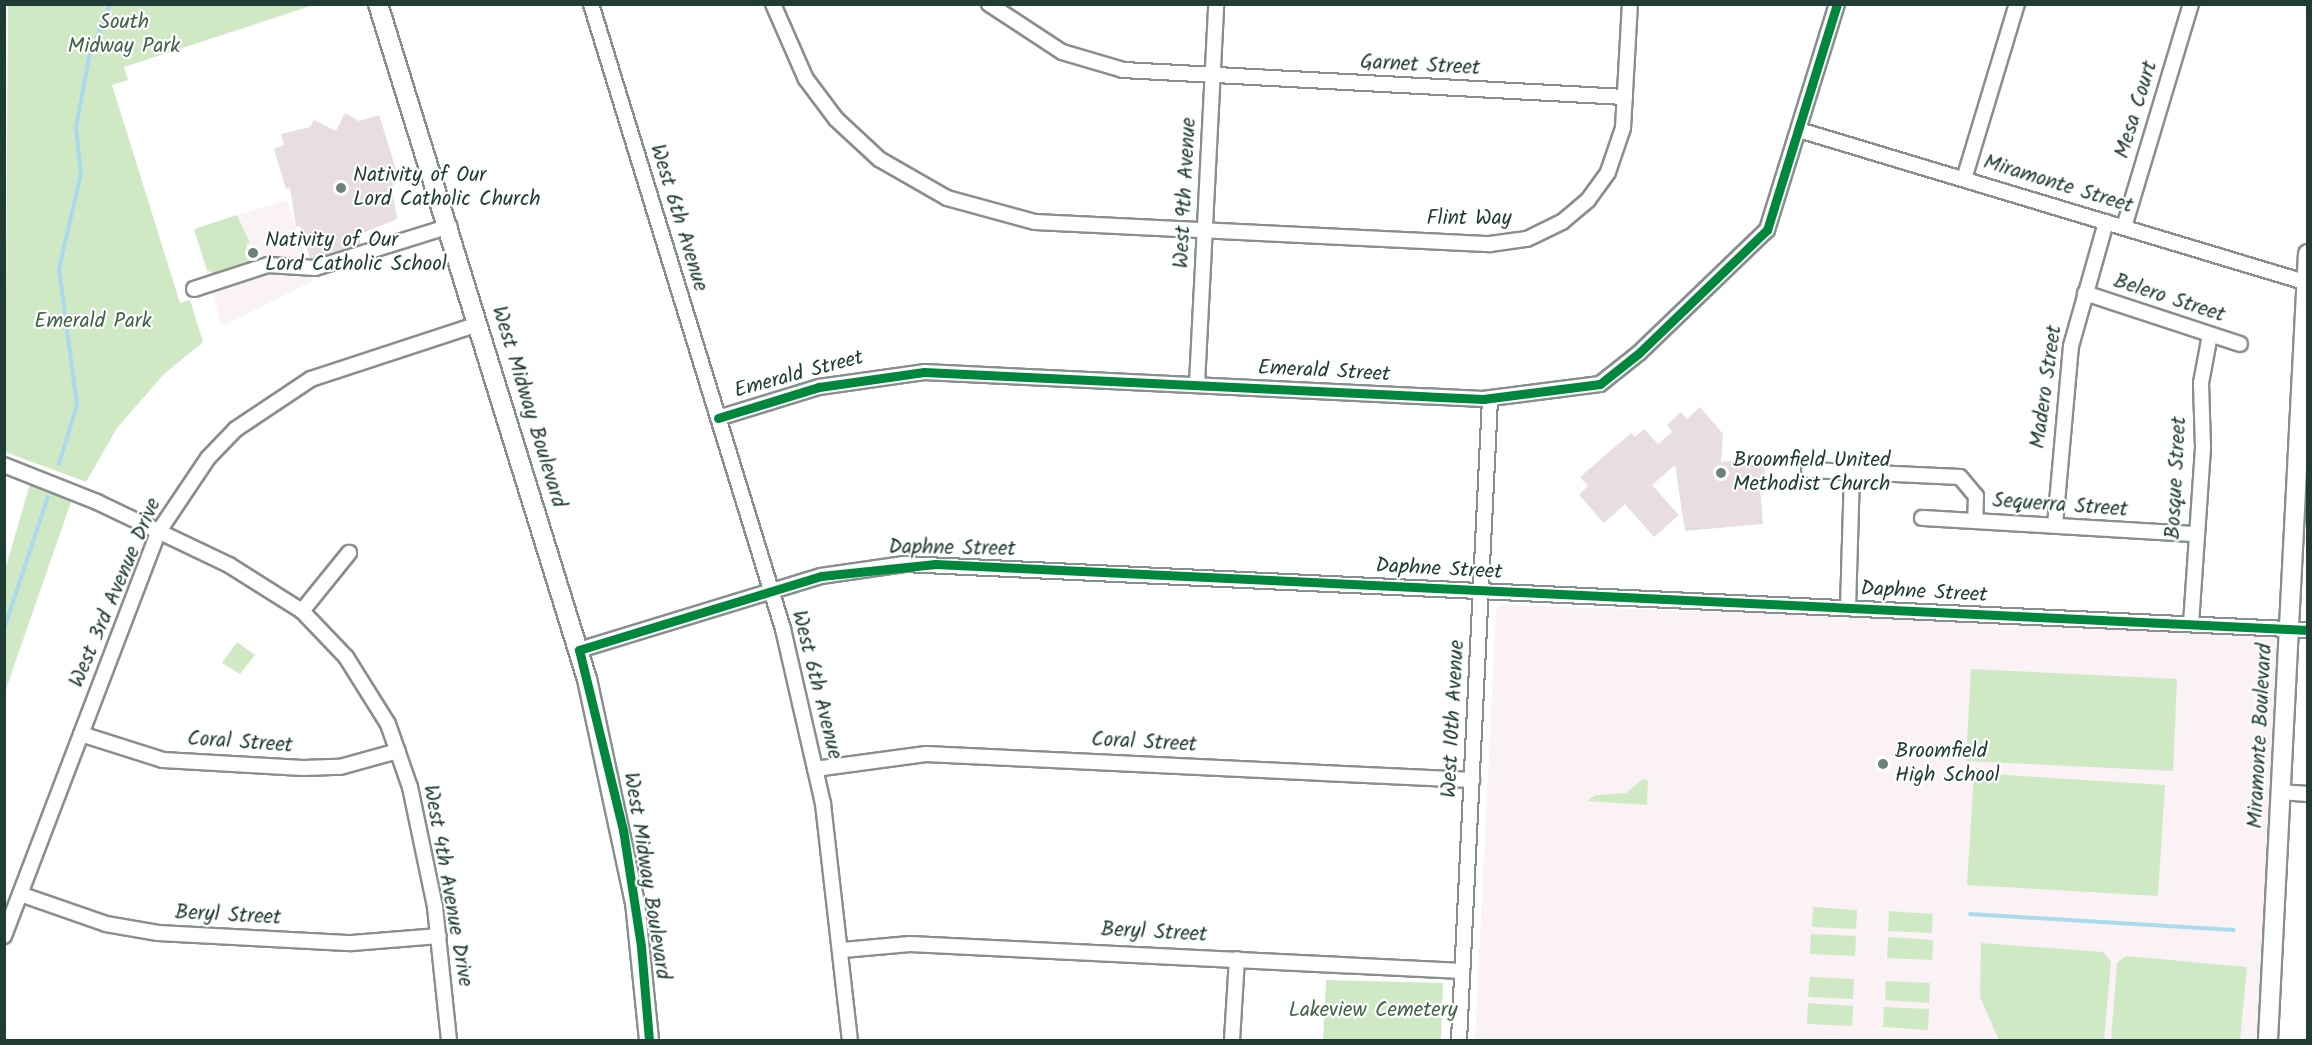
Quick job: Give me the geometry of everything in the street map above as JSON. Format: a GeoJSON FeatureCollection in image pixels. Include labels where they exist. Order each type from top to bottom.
{"type":"FeatureCollection","features":[{"type":"Feature","properties":{"kind":"main road","name":"West Midway Boulevard"},"geometry":{"type":"LineString","coordinates":[[378,4],[450,226],[579,650],[623,830],[649,1041]]}},
{"type":"Feature","properties":{"kind":"main road","name":"Miramonte Boulevard"},"geometry":{"type":"LineString","coordinates":[[2268,1041],[2288,629],[2302,465],[2307,254]]}},
{"type":"Feature","properties":{"kind":"street","name":"West 6th Avenue"},"geometry":{"type":"LineString","coordinates":[[591,4],[771,591],[815,769],[843,950],[850,1041]]}},
{"type":"Feature","properties":{"kind":"street","name":"Flint Way"},"geometry":{"type":"LineString","coordinates":[[773,4],[806,79],[836,119],[879,159],[928,190],[1004,217],[1035,222],[1491,244],[1527,239],[1562,222],[1599,186],[1619,147],[1625,97],[1630,4]]}},
{"type":"Feature","properties":{"kind":"street","name":"Garnet Street"},"geometry":{"type":"LineString","coordinates":[[989,4],[1037,39],[1102,65],[1212,76],[1625,97]]}},
{"type":"Feature","properties":{"kind":"street","name":"West 9th Avenue"},"geometry":{"type":"LineString","coordinates":[[1197,384],[1216,4]]}},
{"type":"Feature","properties":{"kind":"street","name":"Emerald Street"},"geometry":{"type":"LineString","coordinates":[[718,418],[819,387],[914,372],[1490,399],[1590,387],[1615,375],[1759,240],[1773,216],[1837,4]]}},
{"type":"Feature","properties":{"kind":"street"},"geometry":{"type":"LineString","coordinates":[[1964,179],[2017,4]]}},
{"type":"Feature","properties":{"kind":"street","name":"Mesa Court"},"geometry":{"type":"LineString","coordinates":[[2124,227],[2191,4]]}},
{"type":"Feature","properties":{"kind":"street","name":"Miramonte Street"},"geometry":{"type":"LineString","coordinates":[[1799,130],[2306,282]]}},
{"type":"Feature","properties":{"kind":"street","name":"Madero Street"},"geometry":{"type":"LineString","coordinates":[[2055,525],[2071,346],[2106,222]]}},
{"type":"Feature","properties":{"kind":"street"},"geometry":{"type":"LineString","coordinates":[[194,289],[268,265],[315,268],[450,226]]}},
{"type":"Feature","properties":{"kind":"street","name":"Belero Street"},"geometry":{"type":"LineString","coordinates":[[2085,293],[2240,344]]}},
{"type":"Feature","properties":{"kind":"street","name":"West 3rd Avenue Drive"},"geometry":{"type":"LineString","coordinates":[[4,936],[159,531],[207,459],[271,402],[311,379],[478,324]]}},
{"type":"Feature","properties":{"kind":"street","name":"Bosque Street"},"geometry":{"type":"LineString","coordinates":[[2192,624],[2195,534],[2203,447],[2201,383],[2210,334]]}},
{"type":"Feature","properties":{"kind":"street","name":"West 10th Avenue"},"geometry":{"type":"LineString","coordinates":[[1459,1041],[1490,399]]}},
{"type":"Feature","properties":{"kind":"street"},"geometry":{"type":"LineString","coordinates":[[4,465],[159,531]]}},
{"type":"Feature","properties":{"kind":"street"},"geometry":{"type":"LineString","coordinates":[[1809,471],[1960,477],[1976,496],[1975,521]]}},
{"type":"Feature","properties":{"kind":"street"},"geometry":{"type":"LineString","coordinates":[[1848,608],[1852,472]]}},
{"type":"Feature","properties":{"kind":"street","name":"Sequerra Street"},"geometry":{"type":"LineString","coordinates":[[1922,518],[2055,525],[2097,531],[2195,534]]}},
{"type":"Feature","properties":{"kind":"street","name":"West 4th Avenue Drive"},"geometry":{"type":"LineString","coordinates":[[159,531],[229,565],[302,612],[346,657],[375,699],[398,751],[417,820],[438,936],[449,1041]]}},
{"type":"Feature","properties":{"kind":"street"},"geometry":{"type":"LineString","coordinates":[[302,612],[350,553]]}},
{"type":"Feature","properties":{"kind":"street","name":"Daphne Street"},"geometry":{"type":"LineString","coordinates":[[579,650],[771,591],[859,569],[924,564],[2307,630]]}},
{"type":"Feature","properties":{"kind":"street","name":"Coral Street"},"geometry":{"type":"LineString","coordinates":[[81,734],[163,760],[303,768],[340,767],[398,751]]}},
{"type":"Feature","properties":{"kind":"street","name":"Coral Street"},"geometry":{"type":"LineString","coordinates":[[815,769],[926,754],[1472,780]]}},
{"type":"Feature","properties":{"kind":"street"},"geometry":{"type":"LineString","coordinates":[[2280,792],[2307,794]]}},
{"type":"Feature","properties":{"kind":"street","name":"Beryl Street"},"geometry":{"type":"LineString","coordinates":[[20,894],[106,924],[158,933],[352,943],[438,936]]}},
{"type":"Feature","properties":{"kind":"street","name":"Beryl Street"},"geometry":{"type":"LineString","coordinates":[[843,950],[910,944],[1462,971]]}},
{"type":"Feature","properties":{"kind":"street"},"geometry":{"type":"LineString","coordinates":[[1232,1041],[1237,959]]}},
{"type":"Feature","properties":{"kind":"shaded area","name":"Nativity of Our Lord Catholic School"},"geometry":{"type":"Polygon","coordinates":[[[287,200],[313,281],[222,326],[194,229],[287,200]]]}},
{"type":"Feature","properties":{"kind":"shaded area","name":"Broomfield High School"},"geometry":{"type":"Polygon","coordinates":[[[1501,605],[2288,629],[2257,1040],[1475,1040],[1496,611],[1501,605]]]}},
{"type":"Feature","properties":{"kind":"green space","name":"Emerald Park"},"geometry":{"type":"Polygon","coordinates":[[[8,5],[314,5],[124,67],[128,80],[112,85],[180,303],[190,300],[203,342],[164,374],[117,428],[86,482],[5,452],[8,5]]]}},
{"type":"Feature","properties":{"kind":"green space"},"geometry":{"type":"Polygon","coordinates":[[[237,215],[250,243],[246,244],[251,261],[213,273],[207,270],[194,229],[237,215]]]}},
{"type":"Feature","properties":{"kind":"green space"},"geometry":{"type":"Polygon","coordinates":[[[30,484],[71,502],[5,692],[5,570],[30,484]]]}},
{"type":"Feature","properties":{"kind":"green space"},"geometry":{"type":"Polygon","coordinates":[[[237,642],[255,655],[240,674],[222,663],[237,642]]]}},
{"type":"Feature","properties":{"kind":"green space"},"geometry":{"type":"Polygon","coordinates":[[[1971,669],[2177,679],[2173,771],[1966,761],[1971,669]]]}},
{"type":"Feature","properties":{"kind":"green space"},"geometry":{"type":"Polygon","coordinates":[[[1974,773],[2165,785],[2158,896],[1967,885],[1974,773]]]}},
{"type":"Feature","properties":{"kind":"green space"},"geometry":{"type":"Polygon","coordinates":[[[1643,779],[1648,781],[1647,805],[1587,801],[1596,795],[1626,793],[1643,779]]]}},
{"type":"Feature","properties":{"kind":"green space"},"geometry":{"type":"Polygon","coordinates":[[[1813,907],[1857,910],[1856,929],[1812,927],[1813,907]]]}},
{"type":"Feature","properties":{"kind":"green space"},"geometry":{"type":"Polygon","coordinates":[[[1889,911],[1933,914],[1932,933],[1888,931],[1889,911]]]}},
{"type":"Feature","properties":{"kind":"green space"},"geometry":{"type":"Polygon","coordinates":[[[1811,934],[1856,936],[1855,956],[1810,954],[1811,934]]]}},
{"type":"Feature","properties":{"kind":"green space"},"geometry":{"type":"Polygon","coordinates":[[[1888,937],[1933,940],[1932,960],[1887,958],[1888,937]]]}},
{"type":"Feature","properties":{"kind":"green space"},"geometry":{"type":"Polygon","coordinates":[[[1981,943],[2103,952],[2111,961],[2104,1040],[1999,1040],[1980,997],[1981,943]]]}},
{"type":"Feature","properties":{"kind":"green space"},"geometry":{"type":"Polygon","coordinates":[[[2126,956],[2247,967],[2240,1040],[2111,1040],[2117,963],[2126,956]]]}},
{"type":"Feature","properties":{"kind":"green space"},"geometry":{"type":"Polygon","coordinates":[[[1810,977],[1854,979],[1853,999],[1808,997],[1810,977]]]}},
{"type":"Feature","properties":{"kind":"green space","name":"Lakeview Cemetery"},"geometry":{"type":"Polygon","coordinates":[[[1326,980],[1443,983],[1441,1040],[1323,1040],[1326,980]]]}},
{"type":"Feature","properties":{"kind":"green space"},"geometry":{"type":"Polygon","coordinates":[[[1886,981],[1930,983],[1929,1003],[1885,1000],[1886,981]]]}},
{"type":"Feature","properties":{"kind":"green space"},"geometry":{"type":"Polygon","coordinates":[[[1808,1003],[1853,1006],[1852,1026],[1807,1024],[1808,1003]]]}},
{"type":"Feature","properties":{"kind":"green space"},"geometry":{"type":"Polygon","coordinates":[[[1884,1007],[1929,1009],[1928,1030],[1883,1027],[1884,1007]]]}},
{"type":"Feature","properties":{"kind":"building","name":"Nativity of Our Lord Catholic Church"},"geometry":{"type":"Polygon","coordinates":[[[345,113],[359,121],[379,115],[398,176],[392,187],[397,219],[358,235],[361,244],[310,259],[300,226],[296,227],[290,188],[286,189],[274,149],[284,145],[281,134],[310,127],[314,120],[336,131],[345,113]]]}},
{"type":"Feature","properties":{"kind":"building","name":"Broomfield United Methodist Church"},"geometry":{"type":"Polygon","coordinates":[[[1700,407],[1723,434],[1721,462],[1763,457],[1767,488],[1760,489],[1763,524],[1685,531],[1675,465],[1652,485],[1679,515],[1654,537],[1625,504],[1604,523],[1579,495],[1588,486],[1580,477],[1631,433],[1635,437],[1644,429],[1658,444],[1672,432],[1667,425],[1681,412],[1687,419],[1700,407]]]}},
{"type":"Feature","properties":{"kind":"waterway"},"geometry":{"type":"LineString","coordinates":[[59,464],[77,405],[59,269],[81,174],[76,128],[89,58],[110,4]]}},
{"type":"Feature","properties":{"kind":"waterway"},"geometry":{"type":"LineString","coordinates":[[4,629],[48,497]]}},
{"type":"Feature","properties":{"kind":"waterway"},"geometry":{"type":"LineString","coordinates":[[1970,914],[2234,930]]}},
{"type":"Feature","properties":{"kind":"cycle path"},"geometry":{"type":"LineString","coordinates":[[718,418],[819,387],[924,372],[1483,399],[1600,384],[1639,353],[1767,230],[1837,4]]}},
{"type":"Feature","properties":{"kind":"cycle path"},"geometry":{"type":"LineString","coordinates":[[649,1040],[641,946],[623,830],[579,650],[821,576],[935,564],[2308,630]]}},
{"type":"Feature","properties":{"kind":"place","name":"Nativity of Our Lord Catholic Church"},"geometry":{"type":"Point","coordinates":[341,188]}},
{"type":"Feature","properties":{"kind":"place","name":"Nativity of Our Lord Catholic School"},"geometry":{"type":"Point","coordinates":[253,253]}},
{"type":"Feature","properties":{"kind":"place","name":"Broomfield United Methodist Church"},"geometry":{"type":"Point","coordinates":[1721,473]}},
{"type":"Feature","properties":{"kind":"place","name":"Broomfield High School"},"geometry":{"type":"Point","coordinates":[1883,764]}},
{"type":"Feature","properties":{"kind":"park label","name":"South Midway Park"},"geometry":{"type":"Point","coordinates":[124,35]}}]}
